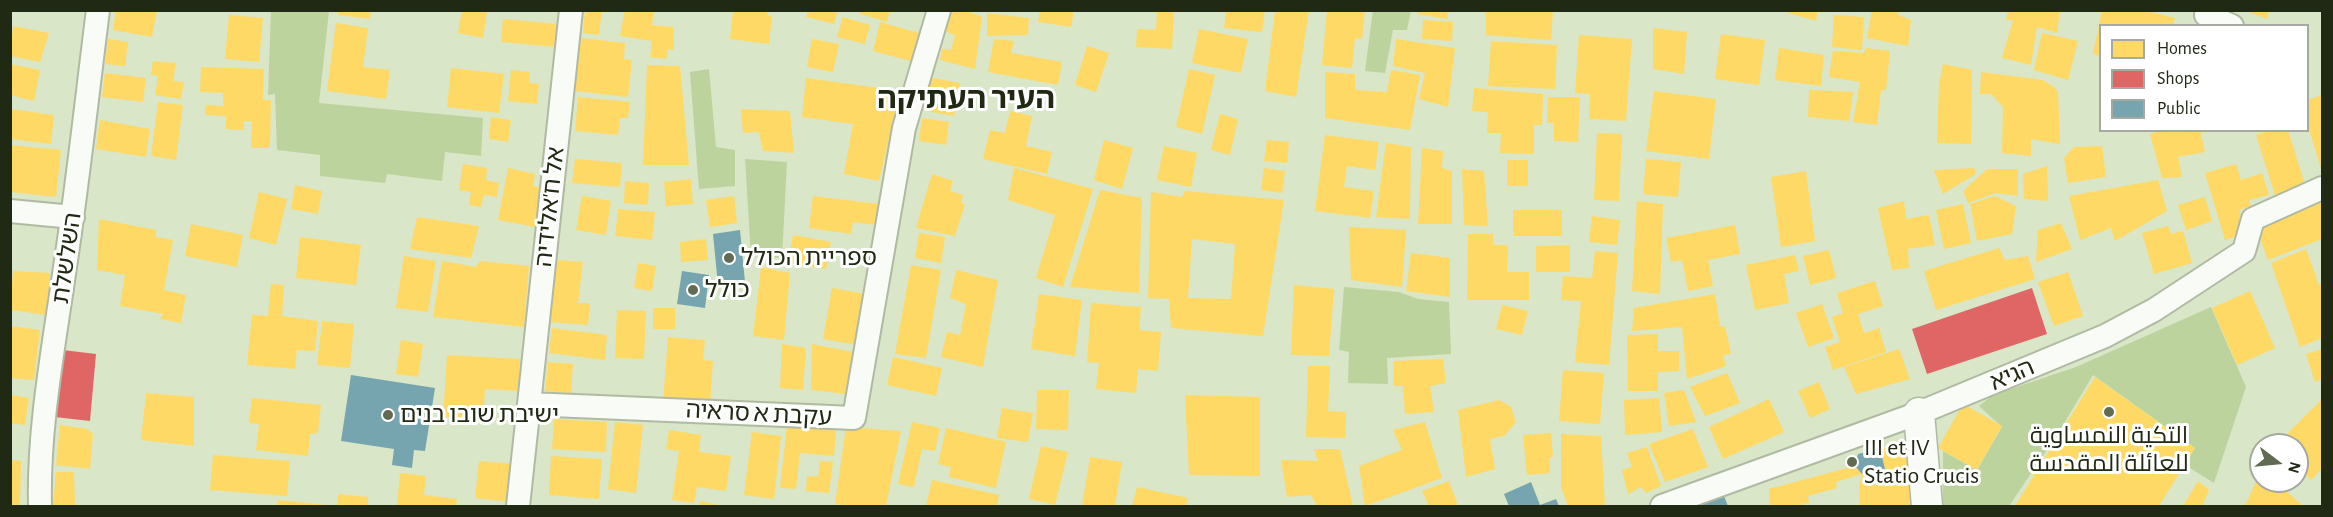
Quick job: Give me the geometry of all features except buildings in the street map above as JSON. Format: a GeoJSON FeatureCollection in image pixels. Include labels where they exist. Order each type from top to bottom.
{"type":"FeatureCollection","features":[{"type":"Feature","properties":{"kind":"street","name":"השלשלת"},"geometry":{"type":"LineString","coordinates":[[40,507],[39,476],[48,391],[73,218],[98,10]]}},
{"type":"Feature","properties":{"kind":"street","name":"אל ח'אלידיה"},"geometry":{"type":"LineString","coordinates":[[529,404],[572,10]]}},
{"type":"Feature","properties":{"kind":"street","name":"עקבת א סראיה"},"geometry":{"type":"LineString","coordinates":[[529,404],[854,418],[904,128],[939,10]]}},
{"type":"Feature","properties":{"kind":"street"},"geometry":{"type":"LineString","coordinates":[[2207,10],[2206,15],[2227,24]]}},
{"type":"Feature","properties":{"kind":"street","name":"הגיא"},"geometry":{"type":"LineString","coordinates":[[1662,507],[1919,414],[2105,336],[2154,310],[2244,251],[2253,219],[2322,188]]}},
{"type":"Feature","properties":{"kind":"street"},"geometry":{"type":"LineString","coordinates":[[10,211],[73,218]]}},
{"type":"Feature","properties":{"kind":"street"},"geometry":{"type":"LineString","coordinates":[[518,507],[529,404]]}},
{"type":"Feature","properties":{"kind":"street"},"geometry":{"type":"LineString","coordinates":[[1919,414],[1927,507]]}},
{"type":"Feature","properties":{"kind":"green space"},"geometry":{"type":"Polygon","coordinates":[[[1373,10],[1411,11],[1407,30],[1393,30],[1385,73],[1365,71],[1373,10]]]}},
{"type":"Feature","properties":{"kind":"green space"},"geometry":{"type":"Polygon","coordinates":[[[271,11],[329,11],[319,103],[483,118],[481,156],[445,152],[442,181],[387,174],[385,183],[320,176],[320,155],[277,150],[275,94],[268,95],[271,11]]]}},
{"type":"Feature","properties":{"kind":"green space"},"geometry":{"type":"Polygon","coordinates":[[[709,69],[716,147],[735,150],[735,186],[699,189],[690,72],[709,69]]]}},
{"type":"Feature","properties":{"kind":"green space"},"geometry":{"type":"Polygon","coordinates":[[[745,159],[787,162],[782,258],[751,256],[745,159]]]}},
{"type":"Feature","properties":{"kind":"green space"},"geometry":{"type":"Polygon","coordinates":[[[1344,287],[1399,292],[1418,299],[1449,302],[1451,354],[1387,358],[1388,384],[1348,383],[1349,352],[1339,350],[1344,287]]]}},
{"type":"Feature","properties":{"kind":"green space"},"geometry":{"type":"Polygon","coordinates":[[[2211,307],[2246,387],[2214,483],[2185,465],[2195,448],[2093,375],[2057,435],[2009,506],[1943,506],[1943,451],[1977,470],[2002,427],[1979,406],[1993,395],[2076,367],[2211,307]]]}},
{"type":"Feature","properties":{"kind":"place","name":"ספריית הכולל"},"geometry":{"type":"Point","coordinates":[729,258]}},
{"type":"Feature","properties":{"kind":"place","name":"כולל"},"geometry":{"type":"Point","coordinates":[693,290]}},
{"type":"Feature","properties":{"kind":"place","name":"التكية النمساوية للعائلة المقدسة"},"geometry":{"type":"Point","coordinates":[2109,412]}},
{"type":"Feature","properties":{"kind":"place","name":"ישיבת שובו בנים"},"geometry":{"type":"Point","coordinates":[388,415]}},
{"type":"Feature","properties":{"kind":"place","name":"III et IV Statio Crucis"},"geometry":{"type":"Point","coordinates":[1852,462]}},
{"type":"Feature","properties":{"kind":"district","name":"העיר העתיקה"},"geometry":{"type":"Point","coordinates":[966,99]}}]}
